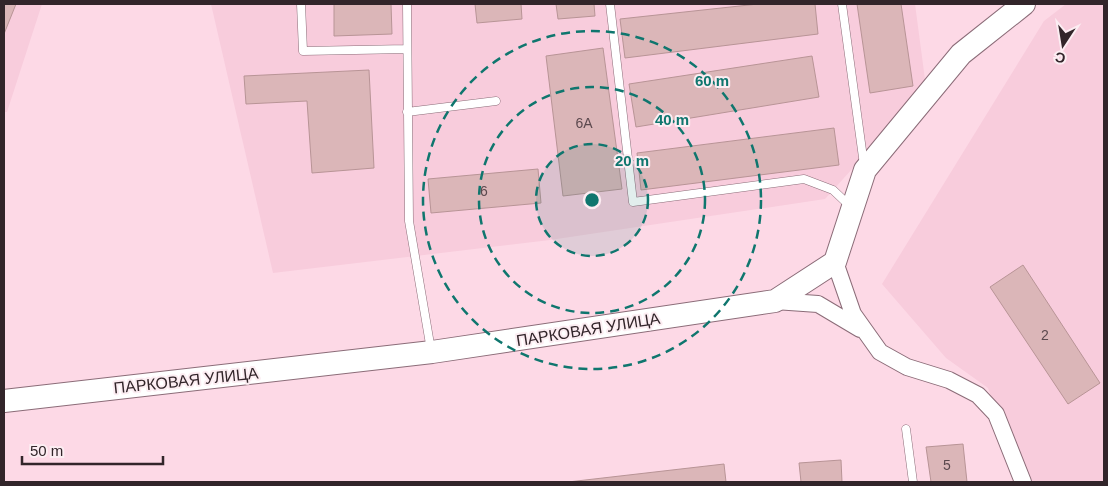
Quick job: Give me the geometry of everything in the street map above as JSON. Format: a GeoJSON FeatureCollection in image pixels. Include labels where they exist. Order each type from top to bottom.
{"type":"FeatureCollection","features":[{"type":"Feature","properties":{"kind":"street"},"geometry":{"type":"LineString","coordinates":[[1023,482],[996,414],[978,395],[949,380],[907,367],[880,352],[853,314],[835,262],[865,170],[961,54],[1024,4]]}},
{"type":"Feature","properties":{"kind":"street","name":"ПАРКОВАЯ УЛИЦА"},"geometry":{"type":"LineString","coordinates":[[4,401],[432,352],[775,301],[835,262]]}},
{"type":"Feature","properties":{"kind":"street"},"geometry":{"type":"LineString","coordinates":[[775,301],[818,304],[866,333]]}},
{"type":"Feature","properties":{"kind":"lane"},"geometry":{"type":"LineString","coordinates":[[301,4],[303,51],[407,48]]}},
{"type":"Feature","properties":{"kind":"lane"},"geometry":{"type":"LineString","coordinates":[[407,4],[409,221],[432,352]]}},
{"type":"Feature","properties":{"kind":"lane"},"geometry":{"type":"LineString","coordinates":[[610,4],[633,202],[804,179],[833,190],[852,208]]}},
{"type":"Feature","properties":{"kind":"lane"},"geometry":{"type":"LineString","coordinates":[[842,4],[865,170]]}},
{"type":"Feature","properties":{"kind":"lane"},"geometry":{"type":"LineString","coordinates":[[407,112],[496,102]]}},
{"type":"Feature","properties":{"kind":"lane"},"geometry":{"type":"LineString","coordinates":[[906,429],[913,482]]}},
{"type":"Feature","properties":{"kind":"shaded area"},"geometry":{"type":"Polygon","coordinates":[[[4,4],[42,4],[7,112],[4,112],[4,4]]]}},
{"type":"Feature","properties":{"kind":"shaded area"},"geometry":{"type":"Polygon","coordinates":[[[211,4],[915,4],[926,87],[825,199],[550,240],[273,273],[211,4]]]}},
{"type":"Feature","properties":{"kind":"shaded area"},"geometry":{"type":"Polygon","coordinates":[[[1066,4],[1104,4],[1104,482],[1021,482],[988,388],[946,358],[882,284],[1044,21],[1066,4]]]}},
{"type":"Feature","properties":{"kind":"building"},"geometry":{"type":"Polygon","coordinates":[[[4,4],[16,4],[4,34],[4,4]]]}},
{"type":"Feature","properties":{"kind":"building"},"geometry":{"type":"Polygon","coordinates":[[[334,4],[391,4],[392,34],[334,36],[334,4]]]}},
{"type":"Feature","properties":{"kind":"building"},"geometry":{"type":"Polygon","coordinates":[[[475,4],[521,4],[522,19],[477,23],[475,4]]]}},
{"type":"Feature","properties":{"kind":"building"},"geometry":{"type":"Polygon","coordinates":[[[556,4],[594,4],[595,16],[558,19],[556,4]]]}},
{"type":"Feature","properties":{"kind":"building"},"geometry":{"type":"Polygon","coordinates":[[[758,4],[815,4],[818,34],[625,58],[620,19],[758,4]]]}},
{"type":"Feature","properties":{"kind":"building"},"geometry":{"type":"Polygon","coordinates":[[[857,4],[901,4],[913,86],[870,93],[857,4]]]}},
{"type":"Feature","properties":{"kind":"building"},"geometry":{"type":"Polygon","coordinates":[[[603,48],[622,189],[563,196],[546,56],[603,48]]]}},
{"type":"Feature","properties":{"kind":"building"},"geometry":{"type":"Polygon","coordinates":[[[812,56],[819,97],[636,127],[629,84],[812,56]]]}},
{"type":"Feature","properties":{"kind":"building"},"geometry":{"type":"Polygon","coordinates":[[[369,70],[374,168],[312,173],[307,101],[246,104],[244,76],[369,70]]]}},
{"type":"Feature","properties":{"kind":"building"},"geometry":{"type":"Polygon","coordinates":[[[834,128],[839,165],[641,190],[637,153],[834,128]]]}},
{"type":"Feature","properties":{"kind":"building"},"geometry":{"type":"Polygon","coordinates":[[[538,169],[541,203],[431,213],[428,179],[538,169]]]}},
{"type":"Feature","properties":{"kind":"building"},"geometry":{"type":"Polygon","coordinates":[[[1023,265],[1100,383],[1068,404],[990,287],[1023,265]]]}},
{"type":"Feature","properties":{"kind":"building"},"geometry":{"type":"Polygon","coordinates":[[[963,444],[967,482],[931,482],[926,447],[963,444]]]}},
{"type":"Feature","properties":{"kind":"building"},"geometry":{"type":"Polygon","coordinates":[[[841,460],[842,482],[801,482],[799,463],[841,460]]]}},
{"type":"Feature","properties":{"kind":"building"},"geometry":{"type":"Polygon","coordinates":[[[724,464],[726,482],[568,482],[724,464]]]}}]}
